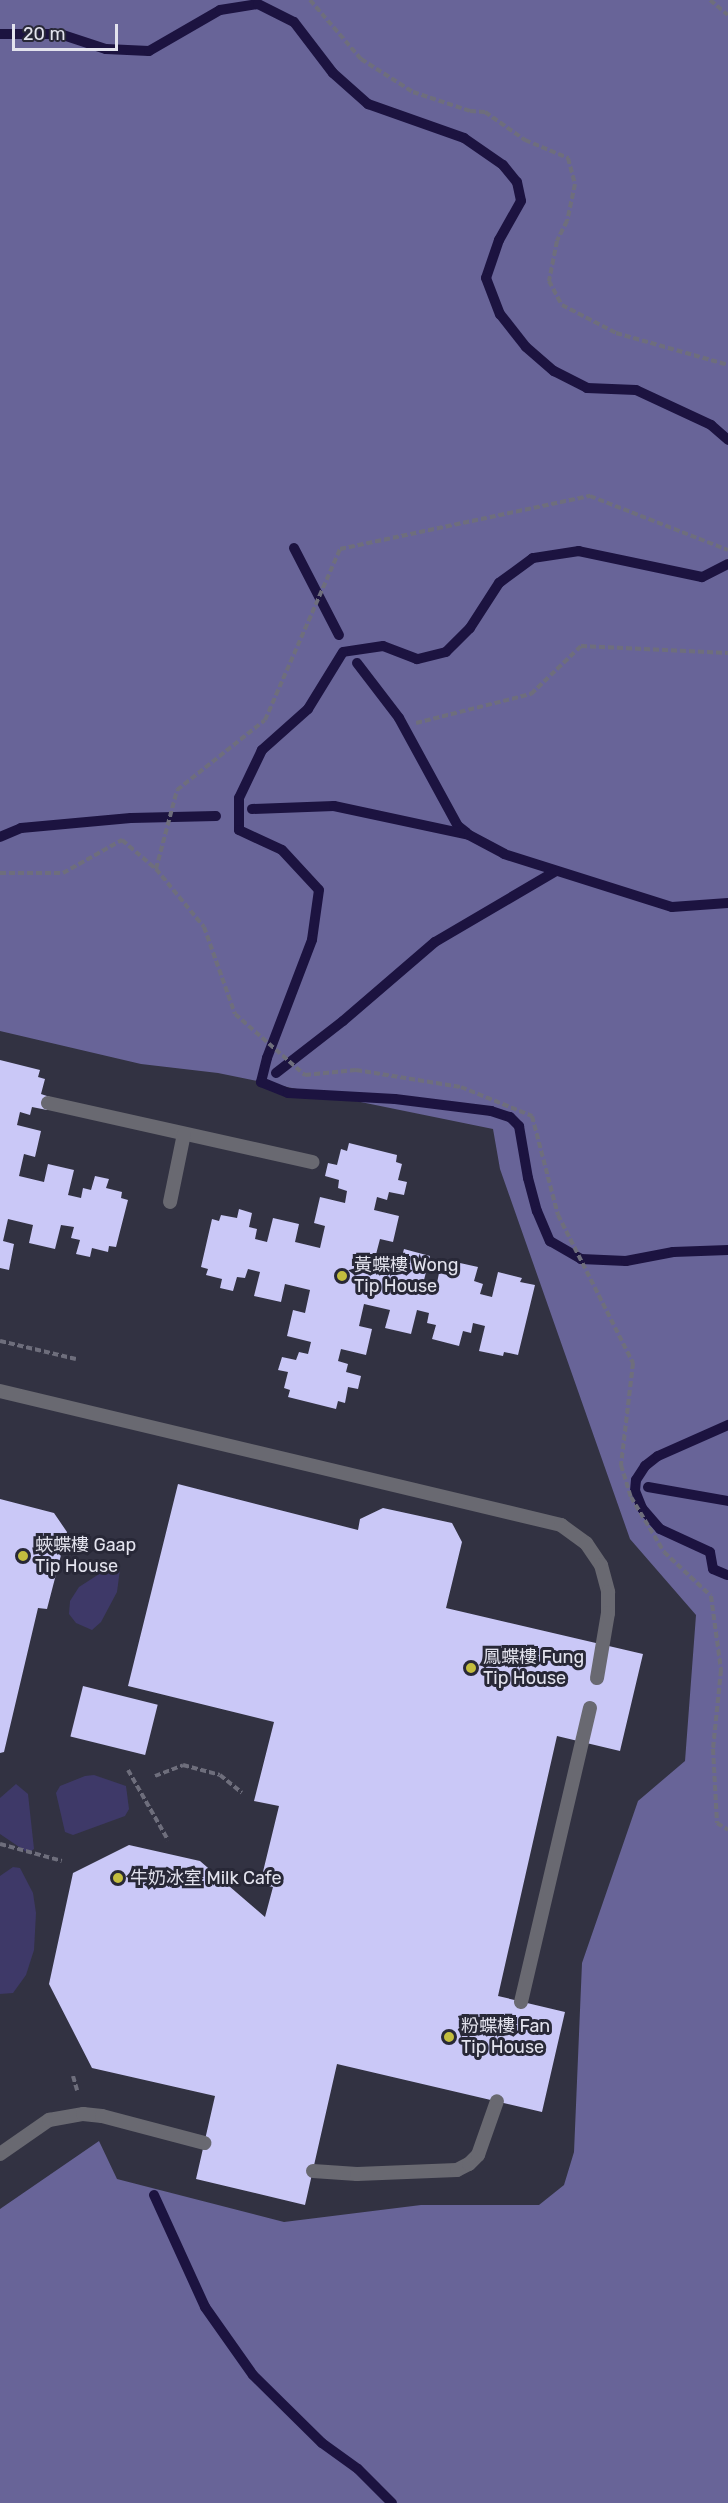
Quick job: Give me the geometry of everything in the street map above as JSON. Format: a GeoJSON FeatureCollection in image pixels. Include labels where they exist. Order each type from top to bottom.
{"type":"FeatureCollection","features":[{"type":"Feature","properties":{"kind":"lane"},"geometry":{"type":"LineString","coordinates":[[48,1103],[313,1162]]}},
{"type":"Feature","properties":{"kind":"lane"},"geometry":{"type":"LineString","coordinates":[[170,1202],[184,1134]]}},
{"type":"Feature","properties":{"kind":"lane"},"geometry":{"type":"LineString","coordinates":[[0,1391],[561,1525],[586,1543],[601,1565],[608,1592],[608,1614],[597,1678]]}},
{"type":"Feature","properties":{"kind":"lane"},"geometry":{"type":"LineString","coordinates":[[521,2002],[590,1708]]}},
{"type":"Feature","properties":{"kind":"lane"},"geometry":{"type":"LineString","coordinates":[[313,2171],[357,2174],[458,2170],[478,2155],[497,2101]]}},
{"type":"Feature","properties":{"kind":"lane"},"geometry":{"type":"LineString","coordinates":[[0,2154],[49,2121],[83,2114],[102,2116],[204,2143]]}},
{"type":"Feature","properties":{"kind":"path"},"geometry":{"type":"LineString","coordinates":[[310,0],[361,59],[413,92],[470,111],[485,112],[525,140],[568,158],[575,184],[567,221],[557,241],[549,281],[562,305],[616,333],[728,365]]}},
{"type":"Feature","properties":{"kind":"path"},"geometry":{"type":"LineString","coordinates":[[710,0],[728,15]]}},
{"type":"Feature","properties":{"kind":"path"},"geometry":{"type":"LineString","coordinates":[[156,869],[177,790],[265,720],[340,549],[590,496],[728,550]]}},
{"type":"Feature","properties":{"kind":"path"},"geometry":{"type":"LineString","coordinates":[[416,723],[531,694],[581,646],[728,653]]}},
{"type":"Feature","properties":{"kind":"path"},"geometry":{"type":"LineString","coordinates":[[0,873],[63,873],[122,840],[156,869],[204,927],[236,1014],[305,1075],[356,1071],[461,1087],[532,1116],[558,1215],[633,1364],[621,1465],[631,1497],[664,1552],[711,1596],[721,1670],[713,1749],[717,1823],[728,1830]]}},
{"type":"Feature","properties":{"kind":"path"},"geometry":{"type":"LineString","coordinates":[[0,1341],[76,1359]]}},
{"type":"Feature","properties":{"kind":"path"},"geometry":{"type":"LineString","coordinates":[[155,1776],[183,1765],[220,1775],[242,1793]]}},
{"type":"Feature","properties":{"kind":"path"},"geometry":{"type":"LineString","coordinates":[[128,1770],[168,1840]]}},
{"type":"Feature","properties":{"kind":"path"},"geometry":{"type":"LineString","coordinates":[[0,1844],[62,1861]]}},
{"type":"Feature","properties":{"kind":"shaded area"},"geometry":{"type":"Polygon","coordinates":[[[0,0],[728,0],[728,2503],[0,2503],[0,2209],[99,2141],[117,2179],[284,2222],[421,2205],[539,2205],[564,2185],[574,2152],[582,1963],[638,1801],[685,1761],[696,1615],[630,1539],[500,1169],[493,1129],[218,1073],[141,1064],[0,1031],[0,0]]]}},
{"type":"Feature","properties":{"kind":"shaded area"},"geometry":{"type":"Polygon","coordinates":[[[110,1567],[120,1569],[117,1592],[101,1622],[92,1630],[76,1623],[69,1614],[70,1601],[79,1587],[110,1567]]]}},
{"type":"Feature","properties":{"kind":"shaded area"},"geometry":{"type":"Polygon","coordinates":[[[94,1775],[126,1786],[129,1809],[125,1816],[73,1835],[65,1832],[56,1793],[60,1786],[85,1776],[94,1775]]]}},
{"type":"Feature","properties":{"kind":"shaded area"},"geometry":{"type":"Polygon","coordinates":[[[16,1784],[28,1794],[34,1849],[28,1853],[0,1834],[0,1798],[16,1784]]]}},
{"type":"Feature","properties":{"kind":"shaded area"},"geometry":{"type":"Polygon","coordinates":[[[13,1867],[20,1868],[33,1893],[36,1913],[34,1950],[26,1975],[13,1993],[0,1994],[0,1876],[13,1867]]]}},
{"type":"Feature","properties":{"kind":"building"},"geometry":{"type":"Polygon","coordinates":[[[0,1060],[40,1070],[38,1077],[45,1079],[41,1094],[50,1097],[47,1110],[32,1107],[30,1115],[20,1112],[17,1125],[41,1131],[35,1157],[24,1154],[19,1176],[44,1182],[48,1164],[74,1170],[68,1195],[81,1198],[83,1188],[91,1190],[95,1176],[109,1179],[106,1188],[122,1192],[121,1198],[128,1200],[116,1247],[109,1246],[108,1252],[92,1248],[90,1257],[76,1254],[80,1240],[71,1238],[74,1227],[61,1225],[55,1249],[29,1243],[33,1225],[8,1219],[3,1241],[14,1244],[9,1270],[0,1268],[0,1060]]]}},
{"type":"Feature","properties":{"kind":"building","name":"黃蝶樓 Wong Tip House"},"geometry":{"type":"Polygon","coordinates":[[[349,1143],[397,1155],[396,1162],[402,1164],[398,1180],[407,1182],[404,1195],[389,1192],[387,1200],[377,1197],[374,1210],[399,1216],[393,1242],[380,1239],[374,1262],[399,1267],[404,1249],[430,1256],[424,1280],[437,1283],[439,1273],[447,1275],[451,1261],[478,1267],[474,1281],[483,1284],[480,1294],[492,1297],[498,1272],[522,1278],[520,1282],[535,1285],[518,1355],[504,1352],[503,1356],[479,1351],[485,1326],[473,1323],[471,1333],[463,1331],[459,1346],[432,1339],[436,1325],[427,1323],[429,1313],[417,1310],[411,1334],[385,1328],[390,1310],[364,1304],[359,1326],[372,1329],[366,1355],[341,1349],[338,1361],[348,1364],[346,1372],[361,1376],[358,1389],[348,1387],[345,1403],[338,1401],[336,1409],[288,1397],[290,1390],[284,1388],[288,1372],[278,1370],[282,1357],[296,1360],[299,1352],[308,1354],[311,1342],[287,1336],[293,1310],[305,1313],[310,1290],[285,1284],[281,1302],[254,1296],[260,1272],[248,1269],[245,1278],[237,1277],[233,1291],[220,1288],[222,1279],[206,1275],[208,1269],[201,1267],[212,1219],[219,1221],[221,1215],[237,1218],[239,1209],[252,1213],[249,1227],[257,1229],[255,1239],[267,1242],[273,1218],[299,1224],[295,1242],[320,1248],[325,1226],[314,1223],[320,1197],[345,1203],[347,1191],[338,1188],[339,1180],[325,1176],[328,1163],[337,1165],[341,1149],[347,1151],[349,1143]]]}},
{"type":"Feature","properties":{"kind":"building"},"geometry":{"type":"Polygon","coordinates":[[[178,1484],[358,1530],[360,1519],[383,1508],[452,1523],[462,1542],[446,1608],[643,1654],[620,1751],[557,1736],[498,1996],[565,2012],[542,2112],[337,2064],[305,2205],[196,2179],[215,2096],[92,2068],[49,1984],[73,1873],[129,1845],[200,1861],[265,1917],[273,1887],[260,1884],[279,1806],[254,1801],[274,1722],[128,1686],[178,1484]]]}},
{"type":"Feature","properties":{"kind":"building"},"geometry":{"type":"Polygon","coordinates":[[[0,1499],[54,1513],[67,1532],[47,1609],[38,1608],[4,1752],[0,1753],[0,1499]]]}},
{"type":"Feature","properties":{"kind":"building"},"geometry":{"type":"Polygon","coordinates":[[[83,1686],[158,1705],[145,1755],[70,1736],[83,1686]]]}},
{"type":"Feature","properties":{"kind":"waterway"},"geometry":{"type":"LineString","coordinates":[[0,34],[60,34],[106,49],[149,51],[220,10],[258,4],[294,22],[333,73],[368,104],[464,138],[503,165],[517,182],[521,201],[499,240],[486,278],[500,314],[526,347],[554,371],[587,388],[636,390],[711,425],[728,440]]}},
{"type":"Feature","properties":{"kind":"waterway"},"geometry":{"type":"LineString","coordinates":[[294,548],[339,635]]}},
{"type":"Feature","properties":{"kind":"waterway"},"geometry":{"type":"LineString","coordinates":[[728,564],[702,577],[579,551],[533,558],[499,583],[470,628],[446,652],[417,659],[383,646],[343,652],[308,709],[262,750],[239,798],[239,830],[282,850],[319,890],[312,940],[267,1058],[261,1082],[288,1093],[395,1099],[491,1111],[510,1117],[519,1126],[528,1178],[537,1211],[550,1241],[581,1259],[626,1261],[673,1252],[728,1250]]}},
{"type":"Feature","properties":{"kind":"waterway"},"geometry":{"type":"LineString","coordinates":[[357,663],[399,718],[458,826],[467,833]]}},
{"type":"Feature","properties":{"kind":"waterway"},"geometry":{"type":"LineString","coordinates":[[252,809],[334,806],[469,835],[504,854],[672,907],[728,903]]}},
{"type":"Feature","properties":{"kind":"waterway"},"geometry":{"type":"LineString","coordinates":[[0,837],[21,828],[131,818],[216,816]]}},
{"type":"Feature","properties":{"kind":"waterway"},"geometry":{"type":"LineString","coordinates":[[276,1073],[343,1021],[435,942],[556,871]]}},
{"type":"Feature","properties":{"kind":"waterway"},"geometry":{"type":"LineString","coordinates":[[727,1575],[713,1569],[710,1552],[660,1529],[642,1508],[635,1491],[636,1480],[645,1466],[658,1456],[728,1425]]}},
{"type":"Feature","properties":{"kind":"waterway"},"geometry":{"type":"LineString","coordinates":[[648,1487],[728,1501]]}},
{"type":"Feature","properties":{"kind":"waterway"},"geometry":{"type":"LineString","coordinates":[[154,2195],[205,2307],[253,2375],[322,2443],[358,2469],[392,2503]]}},
{"type":"Feature","properties":{"kind":"place","name":"黃蝶樓 Wong Tip House"},"geometry":{"type":"Point","coordinates":[342,1276]}},
{"type":"Feature","properties":{"kind":"place","name":"蛺蝶樓 Gaap Tip House"},"geometry":{"type":"Point","coordinates":[23,1556]}},
{"type":"Feature","properties":{"kind":"place","name":"鳳蝶樓 Fung Tip House"},"geometry":{"type":"Point","coordinates":[471,1668]}},
{"type":"Feature","properties":{"kind":"place","name":"牛奶冰室 Milk Cafe"},"geometry":{"type":"Point","coordinates":[118,1878]}},
{"type":"Feature","properties":{"kind":"place","name":"粉蝶樓 Fan Tip House"},"geometry":{"type":"Point","coordinates":[449,2037]}}]}
